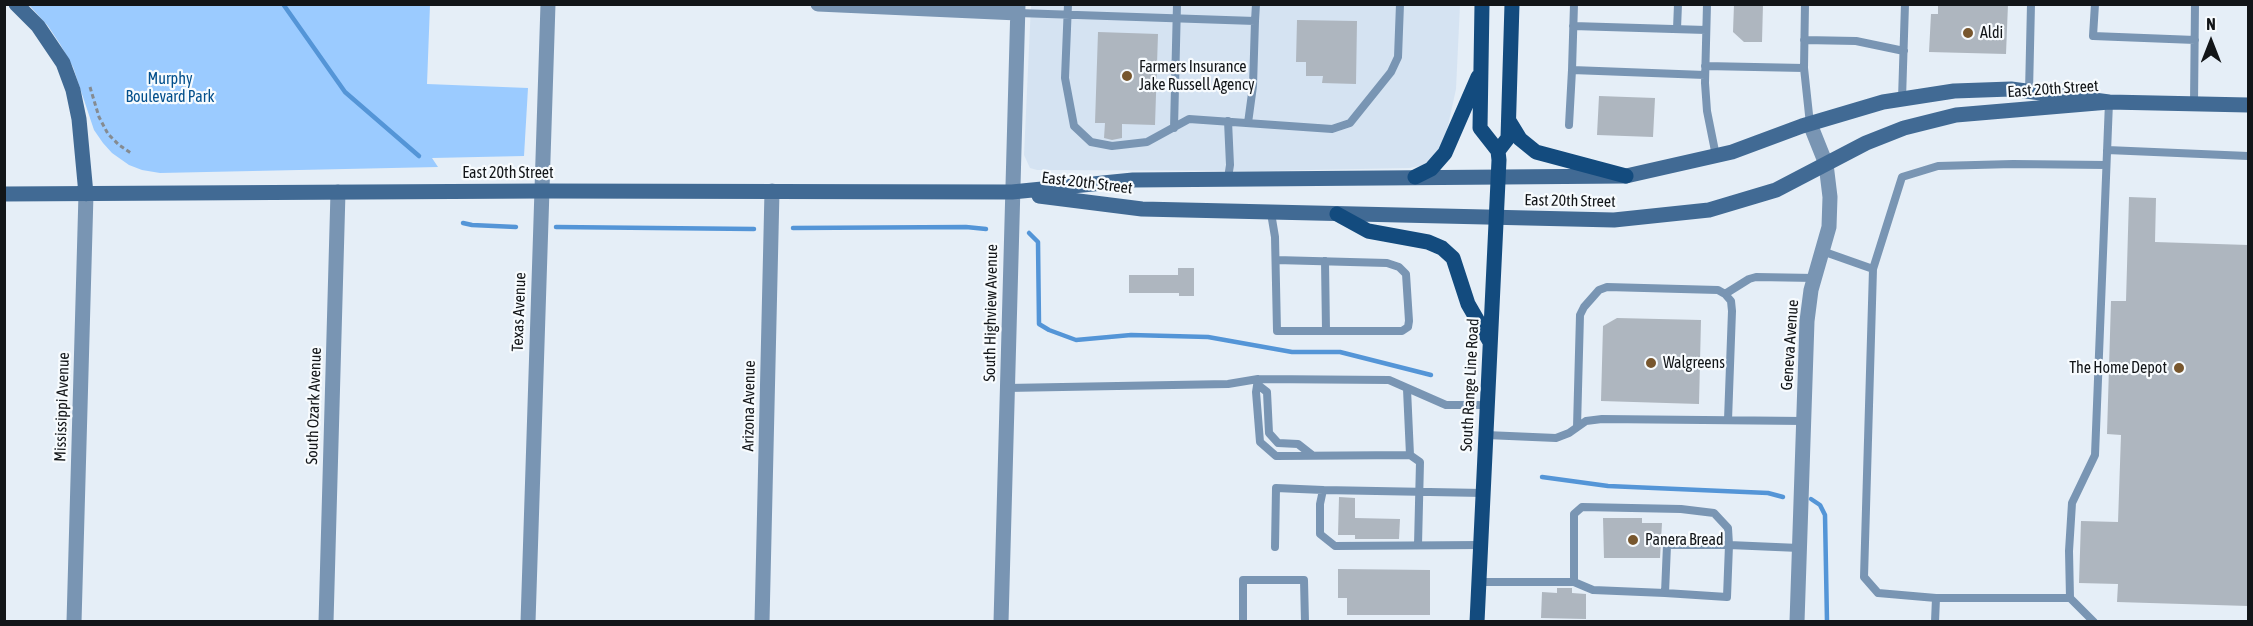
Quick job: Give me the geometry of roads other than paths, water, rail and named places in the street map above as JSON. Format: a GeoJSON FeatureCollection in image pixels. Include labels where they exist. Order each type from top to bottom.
{"type":"FeatureCollection","features":[{"type":"Feature","properties":{"kind":"main road"},"geometry":{"type":"LineString","coordinates":[[16,4],[38,26],[63,63],[73,90],[79,119],[86,194]]}},
{"type":"Feature","properties":{"kind":"main road"},"geometry":{"type":"LineString","coordinates":[[1482,4],[1480,128],[1498,151]]}},
{"type":"Feature","properties":{"kind":"main road","name":"South Range Line Road"},"geometry":{"type":"LineString","coordinates":[[1477,621],[1498,151],[1508,138],[1512,4]]}},
{"type":"Feature","properties":{"kind":"main road"},"geometry":{"type":"LineString","coordinates":[[1415,177],[1431,169],[1445,153],[1480,72]]}},
{"type":"Feature","properties":{"kind":"main road","name":"East 20th Street"},"geometry":{"type":"LineString","coordinates":[[4,194],[541,191],[1012,192],[1133,180],[1626,176],[1732,152],[1810,124],[1883,102],[1954,91],[2011,89],[2109,102],[2248,105]]}},
{"type":"Feature","properties":{"kind":"main road","name":"East 20th Street"},"geometry":{"type":"LineString","coordinates":[[1012,192],[1142,208],[1614,220],[1709,210],[1776,190],[1866,143],[1904,128],[1956,115],[2109,102]]}},
{"type":"Feature","properties":{"kind":"main road"},"geometry":{"type":"LineString","coordinates":[[1509,121],[1520,140],[1536,152],[1626,176]]}},
{"type":"Feature","properties":{"kind":"main road"},"geometry":{"type":"LineString","coordinates":[[1337,214],[1368,231],[1428,242],[1442,248],[1453,258],[1468,304],[1490,343]]}},
{"type":"Feature","properties":{"kind":"street","name":"Texas Avenue"},"geometry":{"type":"LineString","coordinates":[[528,621],[548,4]]}},
{"type":"Feature","properties":{"kind":"street"},"geometry":{"type":"LineString","coordinates":[[818,4],[1018,9]]}},
{"type":"Feature","properties":{"kind":"street","name":"South Highview Avenue"},"geometry":{"type":"LineString","coordinates":[[1001,621],[1018,9]]}},
{"type":"Feature","properties":{"kind":"street","name":"Geneva Avenue"},"geometry":{"type":"LineString","coordinates":[[1797,621],[1807,321],[1815,278],[1829,227],[1830,197],[1826,164],[1810,124]]}},
{"type":"Feature","properties":{"kind":"street","name":"Arizona Avenue"},"geometry":{"type":"LineString","coordinates":[[762,621],[772,191]]}},
{"type":"Feature","properties":{"kind":"street","name":"South Ozark Avenue"},"geometry":{"type":"LineString","coordinates":[[326,621],[338,192]]}},
{"type":"Feature","properties":{"kind":"street","name":"Mississippi Avenue"},"geometry":{"type":"LineString","coordinates":[[74,621],[86,194]]}},
{"type":"Feature","properties":{"kind":"lane"},"geometry":{"type":"LineString","coordinates":[[1068,4],[1065,78],[1074,126],[1091,142],[1112,146],[1147,142],[1189,119],[1332,129],[1350,123],[1391,72],[1398,57],[1400,4]]}},
{"type":"Feature","properties":{"kind":"lane"},"geometry":{"type":"LineString","coordinates":[[1173,128],[1177,4]]}},
{"type":"Feature","properties":{"kind":"lane"},"geometry":{"type":"LineString","coordinates":[[1248,123],[1253,86],[1256,4]]}},
{"type":"Feature","properties":{"kind":"lane"},"geometry":{"type":"LineString","coordinates":[[1569,125],[1574,4]]}},
{"type":"Feature","properties":{"kind":"lane"},"geometry":{"type":"LineString","coordinates":[[1677,29],[1678,4]]}},
{"type":"Feature","properties":{"kind":"lane"},"geometry":{"type":"LineString","coordinates":[[1707,4],[1705,70],[1707,111],[1716,156]]}},
{"type":"Feature","properties":{"kind":"lane","name":"Geneva Avenue"},"geometry":{"type":"LineString","coordinates":[[1805,4],[1804,68],[1810,124]]}},
{"type":"Feature","properties":{"kind":"lane"},"geometry":{"type":"LineString","coordinates":[[1902,99],[1905,4]]}},
{"type":"Feature","properties":{"kind":"lane"},"geometry":{"type":"LineString","coordinates":[[2029,92],[2031,4]]}},
{"type":"Feature","properties":{"kind":"lane"},"geometry":{"type":"LineString","coordinates":[[2095,4],[2093,36],[2195,40]]}},
{"type":"Feature","properties":{"kind":"lane"},"geometry":{"type":"LineString","coordinates":[[2194,104],[2195,4]]}},
{"type":"Feature","properties":{"kind":"lane"},"geometry":{"type":"LineString","coordinates":[[1018,9],[1068,14],[1255,21]]}},
{"type":"Feature","properties":{"kind":"lane"},"geometry":{"type":"LineString","coordinates":[[1573,26],[1706,30]]}},
{"type":"Feature","properties":{"kind":"lane"},"geometry":{"type":"LineString","coordinates":[[1804,40],[1856,41],[1904,51]]}},
{"type":"Feature","properties":{"kind":"lane"},"geometry":{"type":"LineString","coordinates":[[1572,70],[1804,68]]}},
{"type":"Feature","properties":{"kind":"lane"},"geometry":{"type":"LineString","coordinates":[[2070,598],[2068,551],[2072,502],[2095,455],[2109,102]]}},
{"type":"Feature","properties":{"kind":"lane"},"geometry":{"type":"LineString","coordinates":[[1228,121],[1230,165],[1228,178]]}},
{"type":"Feature","properties":{"kind":"lane"},"geometry":{"type":"LineString","coordinates":[[2107,150],[2248,156]]}},
{"type":"Feature","properties":{"kind":"lane"},"geometry":{"type":"LineString","coordinates":[[2094,621],[2070,598],[1935,598],[1878,592],[1864,578],[1873,269],[1902,177],[1938,166],[2106,165]]}},
{"type":"Feature","properties":{"kind":"lane"},"geometry":{"type":"LineString","coordinates":[[1271,213],[1276,260],[1277,331],[1402,332],[1408,327],[1406,274],[1399,267],[1387,263],[1276,260]]}},
{"type":"Feature","properties":{"kind":"lane"},"geometry":{"type":"LineString","coordinates":[[1822,251],[1873,269]]}},
{"type":"Feature","properties":{"kind":"lane"},"geometry":{"type":"LineString","coordinates":[[1325,261],[1326,331]]}},
{"type":"Feature","properties":{"kind":"lane"},"geometry":{"type":"LineString","coordinates":[[1725,294],[1756,277],[1815,278]]}},
{"type":"Feature","properties":{"kind":"lane"},"geometry":{"type":"LineString","coordinates":[[1577,427],[1580,315],[1599,290],[1607,287],[1718,290],[1725,294],[1731,301],[1732,311],[1728,420]]}},
{"type":"Feature","properties":{"kind":"lane"},"geometry":{"type":"LineString","coordinates":[[1007,388],[1389,380],[1446,405],[1487,405]]}},
{"type":"Feature","properties":{"kind":"lane"},"geometry":{"type":"LineString","coordinates":[[1258,382],[1256,392],[1260,442],[1276,456],[1410,454],[1420,462],[1418,545]]}},
{"type":"Feature","properties":{"kind":"lane"},"geometry":{"type":"LineString","coordinates":[[1258,382],[1267,392],[1269,433],[1278,443],[1298,444],[1312,455]]}},
{"type":"Feature","properties":{"kind":"lane"},"geometry":{"type":"LineString","coordinates":[[1407,389],[1410,454]]}},
{"type":"Feature","properties":{"kind":"lane"},"geometry":{"type":"LineString","coordinates":[[1486,435],[1556,438],[1569,433],[1586,421],[1602,418],[1803,421]]}},
{"type":"Feature","properties":{"kind":"lane"},"geometry":{"type":"LineString","coordinates":[[1275,547],[1276,488],[1483,493]]}},
{"type":"Feature","properties":{"kind":"lane"},"geometry":{"type":"LineString","coordinates":[[1323,490],[1320,504],[1320,534],[1335,546],[1480,545]]}},
{"type":"Feature","properties":{"kind":"lane"},"geometry":{"type":"LineString","coordinates":[[1479,582],[1574,582],[1593,590],[1727,597],[1730,545],[1728,528],[1714,513],[1681,509],[1582,507],[1574,514],[1574,582]]}},
{"type":"Feature","properties":{"kind":"lane"},"geometry":{"type":"LineString","coordinates":[[1665,593],[1668,545],[1800,548]]}},
{"type":"Feature","properties":{"kind":"lane"},"geometry":{"type":"LineString","coordinates":[[1243,621],[1243,580],[1304,580],[1305,621]]}},
{"type":"Feature","properties":{"kind":"lane"},"geometry":{"type":"LineString","coordinates":[[1935,598],[1935,621]]}},
{"type":"Feature","properties":{"kind":"waterway"},"geometry":{"type":"LineString","coordinates":[[283,4],[345,92],[419,156]]}},
{"type":"Feature","properties":{"kind":"waterway"},"geometry":{"type":"LineString","coordinates":[[463,223],[516,227]]}},
{"type":"Feature","properties":{"kind":"waterway"},"geometry":{"type":"LineString","coordinates":[[556,227],[754,229]]}},
{"type":"Feature","properties":{"kind":"waterway"},"geometry":{"type":"LineString","coordinates":[[793,228],[966,227],[986,229]]}},
{"type":"Feature","properties":{"kind":"waterway"},"geometry":{"type":"LineString","coordinates":[[1029,233],[1038,242],[1039,324],[1076,340],[1131,335],[1208,337],[1292,352],[1340,352],[1431,375]]}},
{"type":"Feature","properties":{"kind":"waterway"},"geometry":{"type":"LineString","coordinates":[[1542,477],[1608,486],[1768,493],[1783,497]]}},
{"type":"Feature","properties":{"kind":"waterway"},"geometry":{"type":"LineString","coordinates":[[1811,499],[1820,505],[1825,515],[1827,622]]}},
{"type":"Feature","properties":{"kind":"place","name":"Aldi"},"geometry":{"type":"Point","coordinates":[1968,33]}},
{"type":"Feature","properties":{"kind":"place","name":"Farmers Insurance Jake Russell Agency"},"geometry":{"type":"Point","coordinates":[1127,76]}},
{"type":"Feature","properties":{"kind":"place","name":"Walgreens"},"geometry":{"type":"Point","coordinates":[1651,363]}},
{"type":"Feature","properties":{"kind":"place","name":"The Home Depot"},"geometry":{"type":"Point","coordinates":[2179,368]}},
{"type":"Feature","properties":{"kind":"place","name":"Panera Bread"},"geometry":{"type":"Point","coordinates":[1633,540]}},
{"type":"Feature","properties":{"kind":"park label","name":"Murphy Boulevard Park"},"geometry":{"type":"Point","coordinates":[170,88]}}]}
